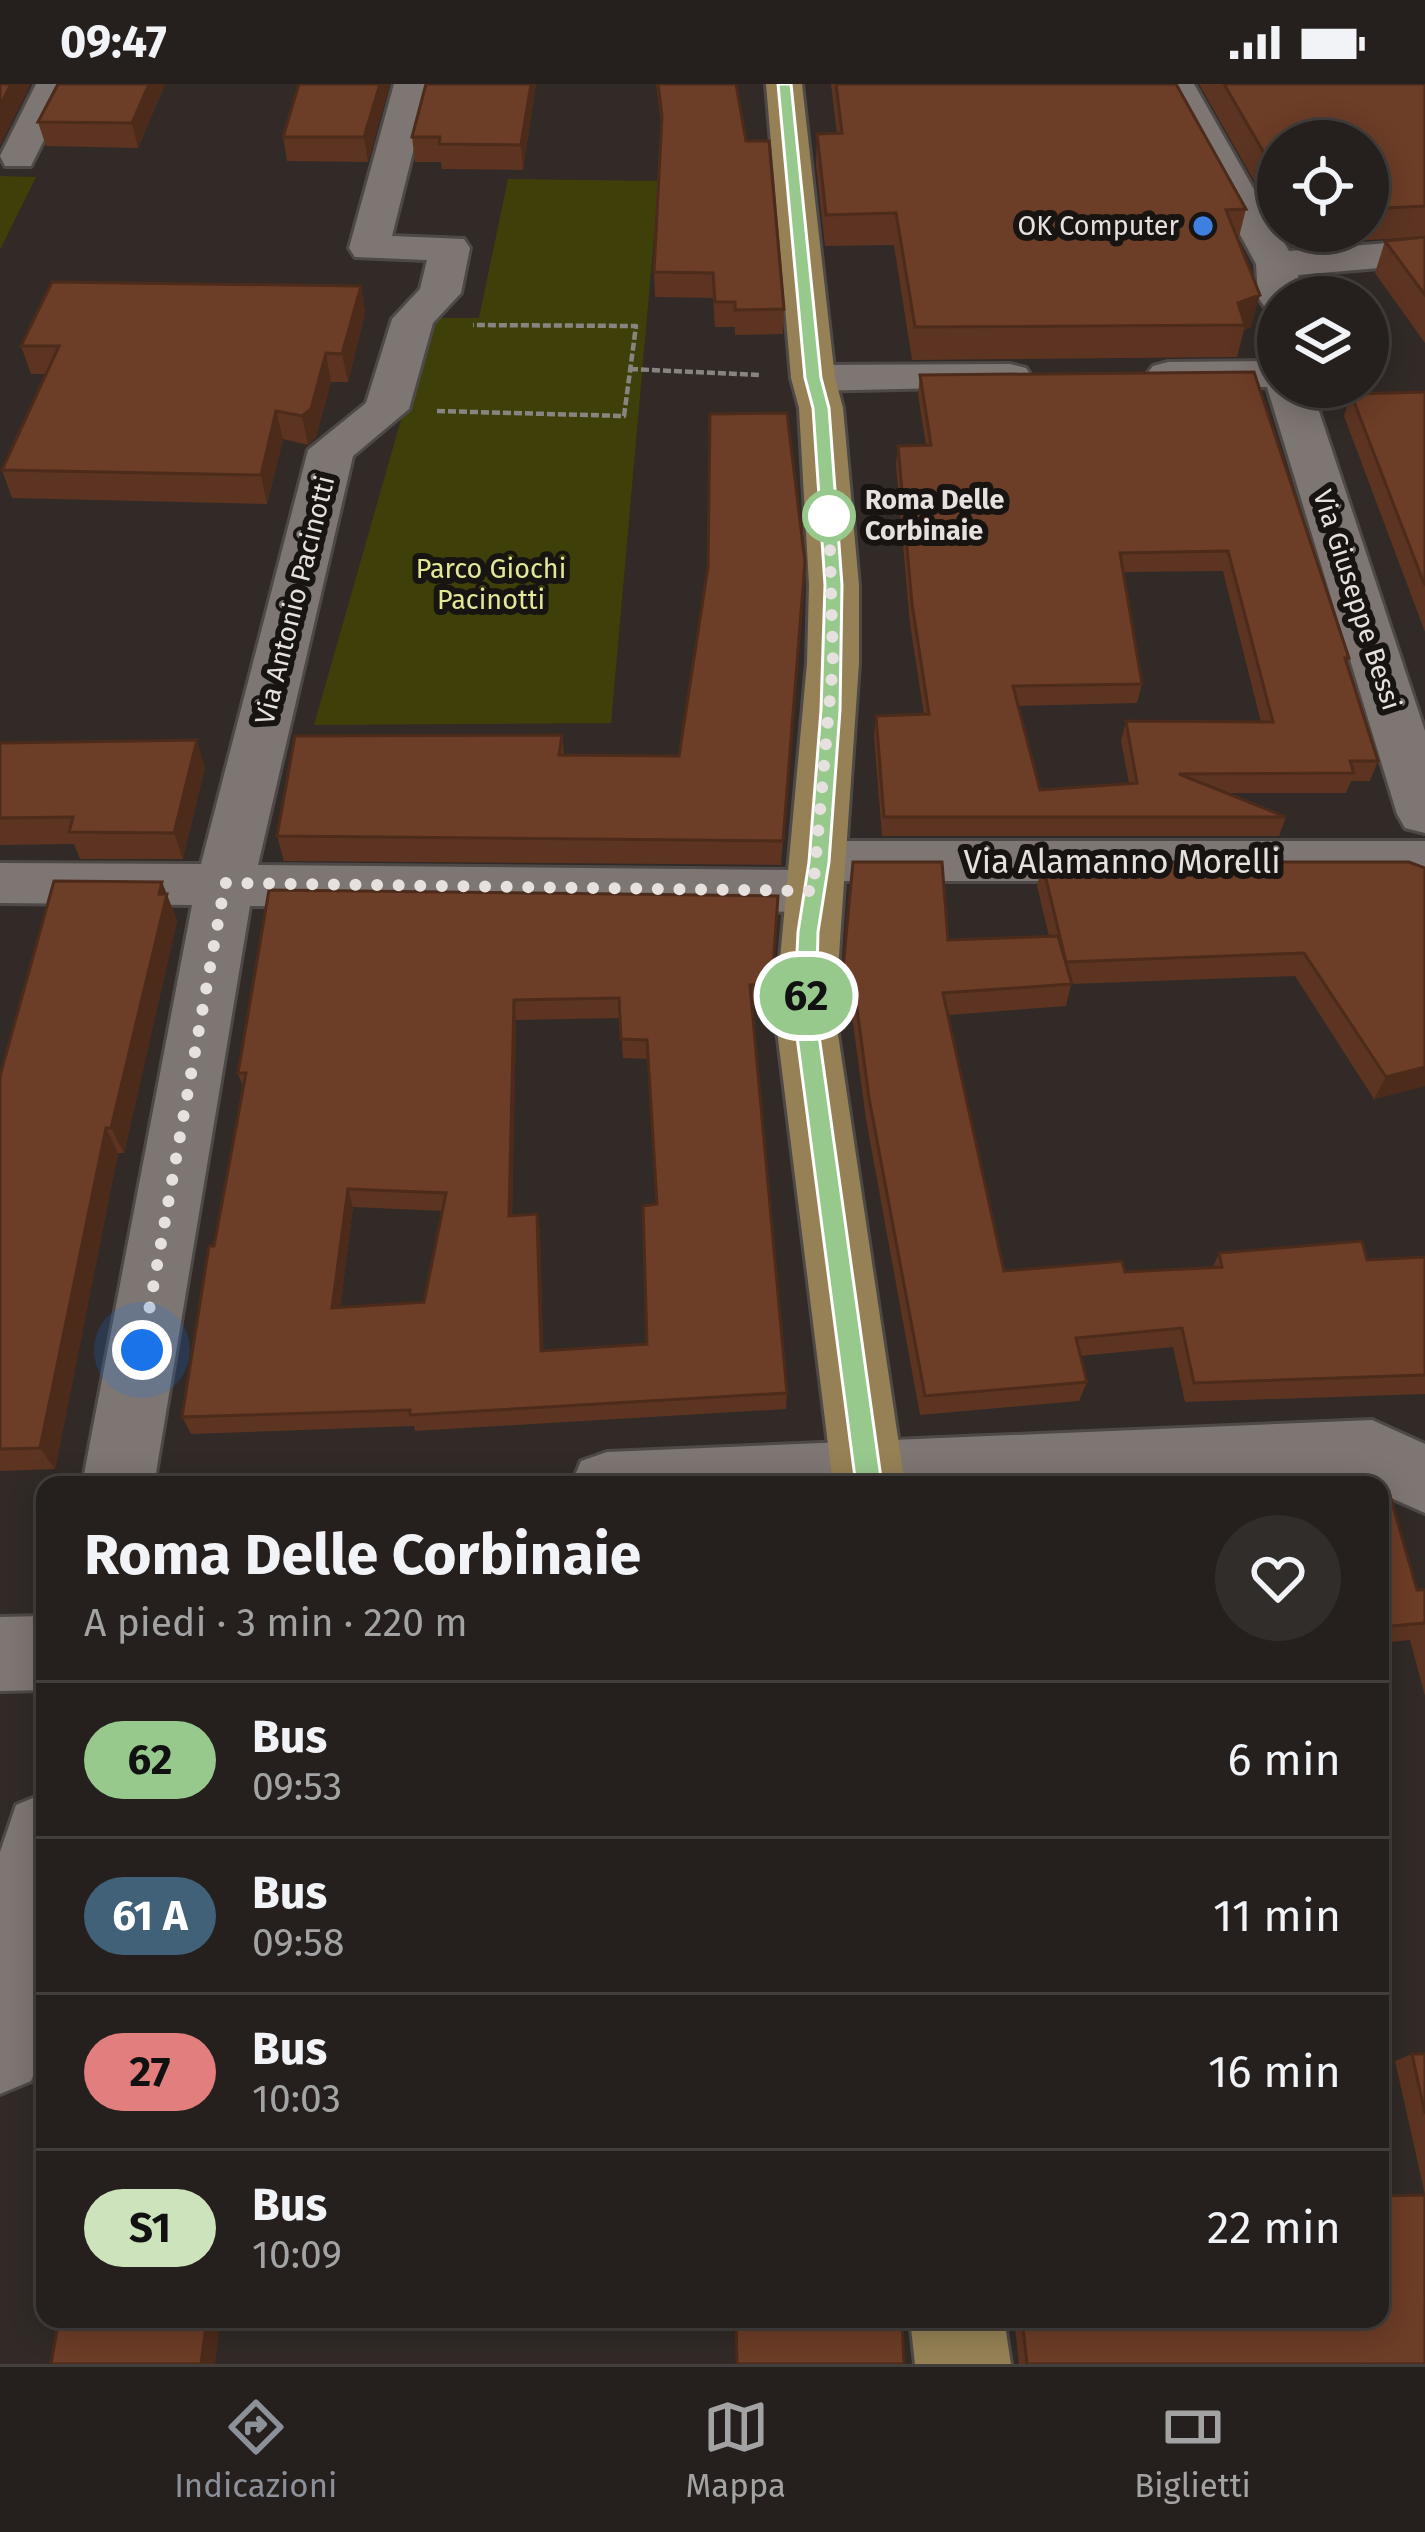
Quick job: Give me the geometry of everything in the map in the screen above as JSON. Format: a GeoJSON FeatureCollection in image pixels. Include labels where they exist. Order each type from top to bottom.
{"type":"FeatureCollection","features":[{"type":"Feature","properties":{"kind":"main road"},"geometry":{"type":"LineString","coordinates":[[784,84],[813,378],[821,408],[833,585],[833,663],[805,1014],[867,1476]]}},
{"type":"Feature","properties":{"kind":"main road"},"geometry":{"type":"LineString","coordinates":[[958,2328],[963,2364]]}},
{"type":"Feature","properties":{"kind":"street"},"geometry":{"type":"LineString","coordinates":[[18,158],[55,84]]}},
{"type":"Feature","properties":{"kind":"street"},"geometry":{"type":"LineString","coordinates":[[387,409],[411,324],[417,312],[440,293],[450,248],[370,248],[412,84]]}},
{"type":"Feature","properties":{"kind":"street"},"geometry":{"type":"LineString","coordinates":[[1176,84],[1276,276]]}},
{"type":"Feature","properties":{"kind":"street"},"geometry":{"type":"LineString","coordinates":[[1341,276],[1425,252]]}},
{"type":"Feature","properties":{"kind":"street"},"geometry":{"type":"LineString","coordinates":[[1134,376],[1257,374]]}},
{"type":"Feature","properties":{"kind":"street"},"geometry":{"type":"LineString","coordinates":[[813,378],[1063,376]]}},
{"type":"Feature","properties":{"kind":"street","name":"Via Giuseppe Bessi"},"geometry":{"type":"LineString","coordinates":[[1296,408],[1425,814]]}},
{"type":"Feature","properties":{"kind":"street","name":"Via Antonio Pacinotti"},"geometry":{"type":"LineString","coordinates":[[120,1476],[225,883],[331,450],[387,409]]}},
{"type":"Feature","properties":{"kind":"street","name":"Via Alamanno Morelli"},"geometry":{"type":"LineString","coordinates":[[0,884],[816,876],[1425,861]]}},
{"type":"Feature","properties":{"kind":"street"},"geometry":{"type":"LineString","coordinates":[[958,1476],[1372,1453],[1425,1480]]}},
{"type":"Feature","properties":{"kind":"street"},"geometry":{"type":"LineString","coordinates":[[0,1654],[36,1653]]}},
{"type":"Feature","properties":{"kind":"street"},"geometry":{"type":"LineString","coordinates":[[0,2050],[36,1877]]}},
{"type":"Feature","properties":{"kind":"path"},"geometry":{"type":"LineString","coordinates":[[387,409],[624,416],[636,326],[411,324]]}},
{"type":"Feature","properties":{"kind":"path"},"geometry":{"type":"LineString","coordinates":[[630,369],[813,378]]}},
{"type":"Feature","properties":{"kind":"green space"},"geometry":{"type":"Polygon","coordinates":[[[0,176],[36,177],[0,250],[0,176]]]}},
{"type":"Feature","properties":{"kind":"green space","name":"Parco Giochi Pacinotti"},"geometry":{"type":"Polygon","coordinates":[[[508,179],[659,181],[611,723],[314,725],[430,318],[479,318],[508,179]]]}},
{"type":"Feature","properties":{"kind":"building"},"geometry":{"type":"Polygon","coordinates":[[[0,84],[11,84],[0,106],[0,84]]]}},
{"type":"Feature","properties":{"kind":"building"},"geometry":{"type":"Polygon","coordinates":[[[58,84],[149,84],[132,123],[38,122],[58,84]]]}},
{"type":"Feature","properties":{"kind":"building"},"geometry":{"type":"Polygon","coordinates":[[[299,84],[380,84],[364,137],[283,137],[299,84]]]}},
{"type":"Feature","properties":{"kind":"building"},"geometry":{"type":"Polygon","coordinates":[[[426,84],[531,84],[521,145],[439,144],[440,137],[412,137],[426,84]]]}},
{"type":"Feature","properties":{"kind":"building"},"geometry":{"type":"Polygon","coordinates":[[[658,84],[736,84],[746,141],[769,141],[784,309],[735,310],[735,302],[715,302],[713,273],[654,272],[662,116],[658,84]]]}},
{"type":"Feature","properties":{"kind":"building"},"geometry":{"type":"Polygon","coordinates":[[[836,84],[1176,84],[1246,209],[1226,210],[1257,288],[1257,296],[1238,303],[1245,325],[915,327],[896,213],[826,215],[817,134],[842,133],[836,84]]]}},
{"type":"Feature","properties":{"kind":"building"},"geometry":{"type":"Polygon","coordinates":[[[1224,84],[1425,84],[1425,206],[1389,208],[1389,120],[1257,120],[1257,141],[1224,84]]]}},
{"type":"Feature","properties":{"kind":"building"},"geometry":{"type":"Polygon","coordinates":[[[1425,237],[1425,295],[1389,246],[1389,241],[1425,237]]]}},
{"type":"Feature","properties":{"kind":"building"},"geometry":{"type":"Polygon","coordinates":[[[52,282],[361,286],[342,354],[326,353],[311,409],[302,416],[276,411],[261,475],[2,470],[59,346],[21,346],[52,282]]]}},
{"type":"Feature","properties":{"kind":"building"},"geometry":{"type":"Polygon","coordinates":[[[1254,372],[1257,408],[1266,408],[1378,761],[1350,761],[1354,773],[1179,774],[1286,817],[884,817],[876,716],[929,714],[912,604],[898,446],[931,445],[920,375],[1254,372]],[[1228,551],[1120,553],[1142,684],[1013,686],[1040,790],[1137,783],[1126,721],[1273,722],[1228,551]]]}},
{"type":"Feature","properties":{"kind":"building"},"geometry":{"type":"Polygon","coordinates":[[[1425,392],[1425,586],[1356,408],[1389,408],[1389,393],[1425,392]]]}},
{"type":"Feature","properties":{"kind":"building"},"geometry":{"type":"Polygon","coordinates":[[[787,413],[805,562],[783,841],[277,836],[295,736],[562,735],[559,755],[679,756],[708,567],[710,414],[787,413]]]}},
{"type":"Feature","properties":{"kind":"building"},"geometry":{"type":"Polygon","coordinates":[[[197,740],[174,833],[69,832],[73,817],[0,818],[0,743],[197,740]]]}},
{"type":"Feature","properties":{"kind":"building"},"geometry":{"type":"Polygon","coordinates":[[[853,862],[942,862],[948,940],[1058,936],[1072,984],[943,993],[1004,1271],[1122,1261],[1125,1272],[1222,1267],[1219,1253],[1362,1241],[1367,1260],[1425,1257],[1425,1375],[1194,1383],[1182,1328],[1076,1338],[1087,1382],[925,1396],[869,1098],[853,979],[842,979],[853,862]]]}},
{"type":"Feature","properties":{"kind":"building"},"geometry":{"type":"Polygon","coordinates":[[[1042,862],[1409,862],[1425,868],[1425,1067],[1386,1077],[1304,953],[1066,962],[1042,862]]]}},
{"type":"Feature","properties":{"kind":"building"},"geometry":{"type":"Polygon","coordinates":[[[54,881],[162,882],[159,894],[167,894],[111,1128],[106,1128],[40,1448],[0,1449],[0,1076],[54,881]]]}},
{"type":"Feature","properties":{"kind":"building"},"geometry":{"type":"Polygon","coordinates":[[[269,890],[778,896],[772,984],[750,985],[787,1393],[410,1415],[410,1410],[182,1417],[209,1246],[214,1246],[246,1073],[238,1073],[269,890]],[[619,998],[514,1000],[509,1216],[537,1214],[541,1351],[647,1344],[643,1206],[657,1204],[647,1040],[621,1039],[619,998]],[[348,1189],[332,1308],[424,1302],[446,1193],[348,1189]]]}},
{"type":"Feature","properties":{"kind":"building"},"geometry":{"type":"Polygon","coordinates":[[[1389,1492],[1417,1590],[1425,1590],[1425,1623],[1389,1626],[1389,1492]]]}},
{"type":"Feature","properties":{"kind":"building"},"geometry":{"type":"Polygon","coordinates":[[[1412,2054],[1425,2054],[1425,2114],[1412,2054]]]}},
{"type":"Feature","properties":{"kind":"building"},"geometry":{"type":"Polygon","coordinates":[[[1425,2195],[1425,2364],[1027,2364],[1023,2328],[1389,2328],[1389,2196],[1425,2195]]]}},
{"type":"Feature","properties":{"kind":"building"},"geometry":{"type":"Polygon","coordinates":[[[57,2328],[206,2328],[201,2364],[51,2364],[57,2328]]]}},
{"type":"Feature","properties":{"kind":"building"},"geometry":{"type":"Polygon","coordinates":[[[736,2328],[902,2328],[904,2364],[737,2364],[736,2328]]]}},
{"type":"Feature","properties":{"kind":"bus line","name":"62"},"geometry":{"type":"LineString","coordinates":[[784,84],[813,378],[821,408],[833,585],[830,710],[819,862],[808,932],[805,1014],[868,1476]]}},
{"type":"Feature","properties":{"kind":"place","name":"OK Computer"},"geometry":{"type":"Point","coordinates":[1203,226]}},
{"type":"Feature","properties":{"kind":"place","name":"Roma Delle Corbinaie"},"geometry":{"type":"Point","coordinates":[829,516]}},
{"type":"Feature","properties":{"kind":"route"},"geometry":{"type":"LineString","coordinates":[[142,1350],[225,883],[813,891],[833,663],[829,516]]}}]}
